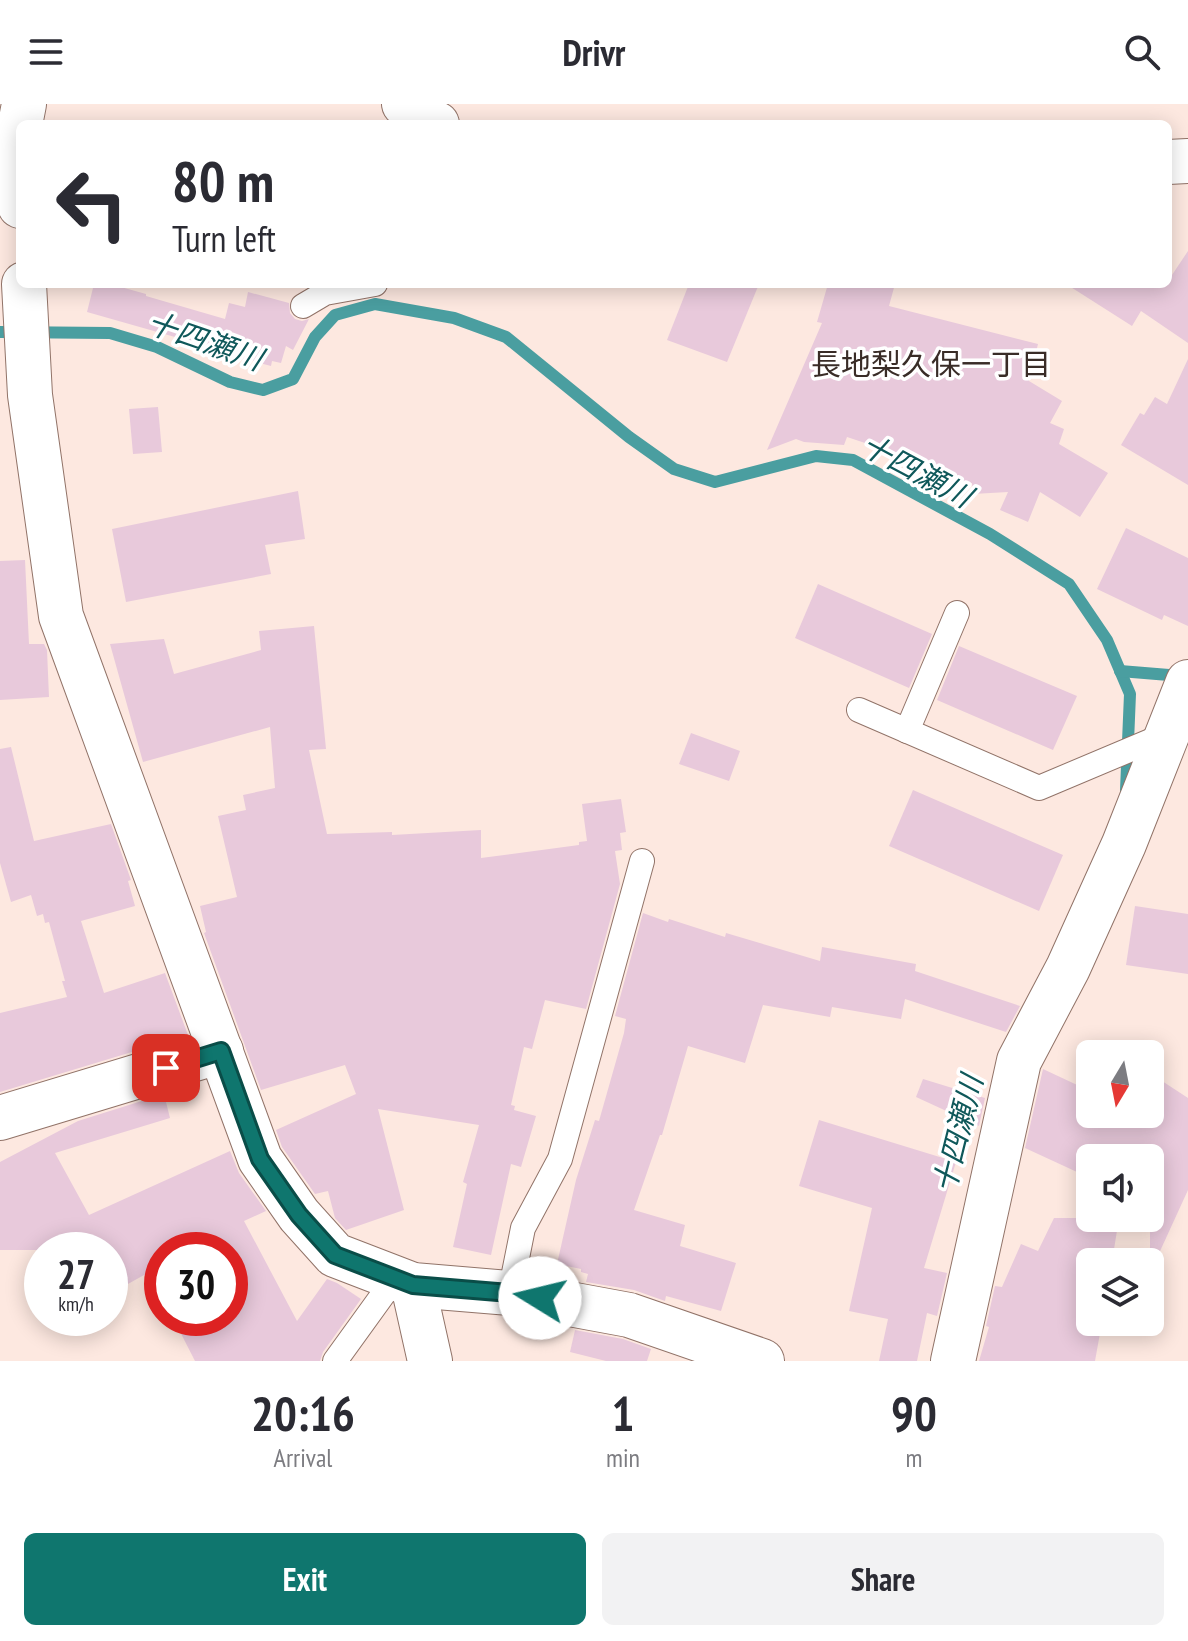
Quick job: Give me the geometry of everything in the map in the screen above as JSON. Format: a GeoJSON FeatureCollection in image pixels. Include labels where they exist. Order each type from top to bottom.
{"type":"FeatureCollection","features":[{"type":"Feature","properties":{"kind":"street"},"geometry":{"type":"LineString","coordinates":[[404,104],[427,120]]}},
{"type":"Feature","properties":{"kind":"street"},"geometry":{"type":"LineString","coordinates":[[24,288],[15,386],[61,616],[260,1159],[299,1215],[335,1255],[404,1282],[510,1293],[629,1315],[762,1361]]}},
{"type":"Feature","properties":{"kind":"street"},"geometry":{"type":"LineString","coordinates":[[953,1361],[1019,1061],[1068,968],[1112,872],[1188,682]]}},
{"type":"Feature","properties":{"kind":"street"},"geometry":{"type":"LineString","coordinates":[[0,1118],[221,1051]]}},
{"type":"Feature","properties":{"kind":"street"},"geometry":{"type":"LineString","coordinates":[[404,1282],[430,1361]]}},
{"type":"Feature","properties":{"kind":"lane"},"geometry":{"type":"LineString","coordinates":[[303,306],[325,293],[353,288]]}},
{"type":"Feature","properties":{"kind":"lane"},"geometry":{"type":"LineString","coordinates":[[907,731],[957,613]]}},
{"type":"Feature","properties":{"kind":"lane"},"geometry":{"type":"LineString","coordinates":[[859,710],[1039,788],[1167,734]]}},
{"type":"Feature","properties":{"kind":"lane"},"geometry":{"type":"LineString","coordinates":[[510,1293],[523,1228],[560,1159],[642,861]]}},
{"type":"Feature","properties":{"kind":"lane"},"geometry":{"type":"LineString","coordinates":[[335,1361],[404,1282]]}},
{"type":"Feature","properties":{"kind":"building"},"geometry":{"type":"Polygon","coordinates":[[[1188,251],[1188,343],[1141,311],[1132,326],[1072,288],[1172,288],[1172,275],[1188,251]]]}},
{"type":"Feature","properties":{"kind":"building"},"geometry":{"type":"Polygon","coordinates":[[[93,288],[124,288],[225,319],[229,303],[245,307],[248,292],[289,303],[290,313],[295,319],[309,319],[293,350],[286,346],[281,363],[272,361],[271,366],[87,312],[93,288]]]}},
{"type":"Feature","properties":{"kind":"building"},"geometry":{"type":"Polygon","coordinates":[[[687,288],[757,288],[727,362],[667,340],[687,288]]]}},
{"type":"Feature","properties":{"kind":"building"},"geometry":{"type":"Polygon","coordinates":[[[827,288],[894,288],[889,306],[1038,344],[1029,381],[1062,401],[1050,423],[1064,429],[1059,444],[1108,473],[1080,517],[1040,492],[1028,522],[1000,510],[1008,492],[973,494],[972,483],[948,485],[946,470],[847,437],[844,445],[796,439],[767,450],[822,323],[817,322],[827,288]]]}},
{"type":"Feature","properties":{"kind":"building"},"geometry":{"type":"Polygon","coordinates":[[[1188,359],[1188,485],[1121,445],[1140,413],[1144,415],[1155,397],[1167,404],[1188,359]]]}},
{"type":"Feature","properties":{"kind":"building"},"geometry":{"type":"Polygon","coordinates":[[[158,407],[162,452],[133,454],[129,409],[158,407]]]}},
{"type":"Feature","properties":{"kind":"building"},"geometry":{"type":"Polygon","coordinates":[[[298,491],[305,539],[265,545],[271,574],[126,602],[112,529],[298,491]]]}},
{"type":"Feature","properties":{"kind":"building"},"geometry":{"type":"Polygon","coordinates":[[[1126,528],[1188,558],[1188,626],[1164,615],[1162,620],[1097,589],[1126,528]]]}},
{"type":"Feature","properties":{"kind":"building"},"geometry":{"type":"Polygon","coordinates":[[[25,560],[29,644],[44,644],[47,650],[49,697],[0,700],[0,561],[25,560]]]}},
{"type":"Feature","properties":{"kind":"building"},"geometry":{"type":"Polygon","coordinates":[[[818,584],[932,634],[909,688],[795,638],[818,584]]]}},
{"type":"Feature","properties":{"kind":"building"},"geometry":{"type":"Polygon","coordinates":[[[314,626],[326,749],[309,750],[327,834],[392,832],[392,835],[481,830],[481,858],[579,845],[579,842],[587,841],[582,804],[621,799],[626,832],[620,833],[622,850],[615,851],[620,884],[586,1009],[545,1000],[532,1049],[524,1047],[511,1105],[515,1106],[514,1110],[536,1116],[521,1167],[511,1164],[491,1255],[453,1247],[467,1184],[463,1182],[479,1125],[378,1109],[404,1210],[346,1230],[335,1218],[328,1191],[315,1194],[282,1147],[276,1130],[356,1094],[345,1065],[261,1090],[204,933],[200,906],[237,897],[218,816],[246,810],[243,795],[275,788],[270,727],[143,762],[110,644],[164,639],[174,674],[261,650],[259,631],[314,626]]]}},
{"type":"Feature","properties":{"kind":"building"},"geometry":{"type":"Polygon","coordinates":[[[959,646],[1077,696],[1053,750],[937,700],[959,646]]]}},
{"type":"Feature","properties":{"kind":"building"},"geometry":{"type":"Polygon","coordinates":[[[691,733],[740,751],[729,781],[679,764],[691,733]]]}},
{"type":"Feature","properties":{"kind":"building"},"geometry":{"type":"Polygon","coordinates":[[[11,747],[34,841],[111,824],[131,880],[128,881],[135,906],[81,921],[104,993],[165,973],[188,1035],[0,1092],[0,1013],[67,997],[49,922],[45,923],[43,914],[37,916],[31,895],[11,902],[0,863],[0,749],[11,747]]]}},
{"type":"Feature","properties":{"kind":"building"},"geometry":{"type":"Polygon","coordinates":[[[913,790],[1063,855],[1039,911],[889,846],[913,790]]]}},
{"type":"Feature","properties":{"kind":"building"},"geometry":{"type":"Polygon","coordinates":[[[1135,906],[1188,914],[1188,974],[1126,965],[1135,906]]]}},
{"type":"Feature","properties":{"kind":"building"},"geometry":{"type":"Polygon","coordinates":[[[643,913],[725,937],[726,933],[820,961],[822,947],[916,964],[915,971],[1020,1006],[1006,1032],[905,999],[901,1019],[832,1007],[830,1017],[763,1005],[745,1063],[688,1046],[662,1135],[634,1210],[685,1225],[680,1246],[736,1263],[721,1311],[666,1296],[665,1301],[634,1290],[586,1282],[588,1274],[581,1272],[581,1269],[557,1264],[576,1180],[595,1120],[599,1121],[624,1033],[626,1019],[615,1016],[643,913]]]}},
{"type":"Feature","properties":{"kind":"building"},"geometry":{"type":"Polygon","coordinates":[[[1043,1069],[1076,1084],[1076,1128],[1164,1128],[1164,1082],[1188,1098],[1188,1190],[1161,1248],[1150,1248],[1150,1232],[1164,1232],[1164,1144],[1076,1144],[1076,1172],[1025,1148],[1043,1069]]]}},
{"type":"Feature","properties":{"kind":"building"},"geometry":{"type":"Polygon","coordinates":[[[923,1079],[985,1098],[979,1126],[916,1097],[923,1079]]]}},
{"type":"Feature","properties":{"kind":"building"},"geometry":{"type":"Polygon","coordinates":[[[164,1094],[170,1118],[55,1153],[89,1215],[230,1151],[239,1173],[266,1211],[244,1221],[297,1321],[327,1279],[361,1299],[323,1352],[320,1361],[195,1361],[182,1336],[248,1336],[248,1232],[144,1232],[144,1275],[128,1284],[128,1232],[24,1232],[24,1250],[0,1250],[0,1162],[78,1121],[164,1094]]]}},
{"type":"Feature","properties":{"kind":"building"},"geometry":{"type":"Polygon","coordinates":[[[819,1120],[956,1162],[924,1268],[947,1273],[937,1316],[927,1313],[917,1361],[879,1361],[888,1319],[849,1311],[872,1208],[799,1186],[819,1120]]]}},
{"type":"Feature","properties":{"kind":"building"},"geometry":{"type":"Polygon","coordinates":[[[1054,1218],[1076,1218],[1076,1232],[1117,1232],[1114,1248],[1076,1248],[1076,1336],[1099,1336],[1095,1361],[979,1361],[989,1327],[986,1326],[995,1286],[1002,1287],[1021,1244],[1038,1251],[1054,1218]]]}},
{"type":"Feature","properties":{"kind":"building"},"geometry":{"type":"Polygon","coordinates":[[[575,1330],[623,1339],[651,1349],[647,1361],[606,1361],[570,1352],[575,1330]]]}},
{"type":"Feature","properties":{"kind":"waterway","name":"十四瀬川"},"geometry":{"type":"LineString","coordinates":[[0,332],[110,333],[157,347],[230,382],[263,390],[293,379],[315,337],[335,315],[375,304],[454,318],[506,337],[629,437],[674,469],[715,482],[816,456],[853,460],[990,534],[1069,584],[1107,640],[1130,694],[1126,790]]}},
{"type":"Feature","properties":{"kind":"waterway"},"geometry":{"type":"LineString","coordinates":[[1120,671],[1181,676]]}},
{"type":"Feature","properties":{"kind":"district","name":"長地梨久保一丁目"},"geometry":{"type":"Point","coordinates":[931,363]}},
{"type":"Feature","properties":{"kind":"route"},"geometry":{"type":"LineString","coordinates":[[166,1068],[221,1051],[260,1159],[299,1215],[335,1255],[413,1285],[540,1298]]}}]}
